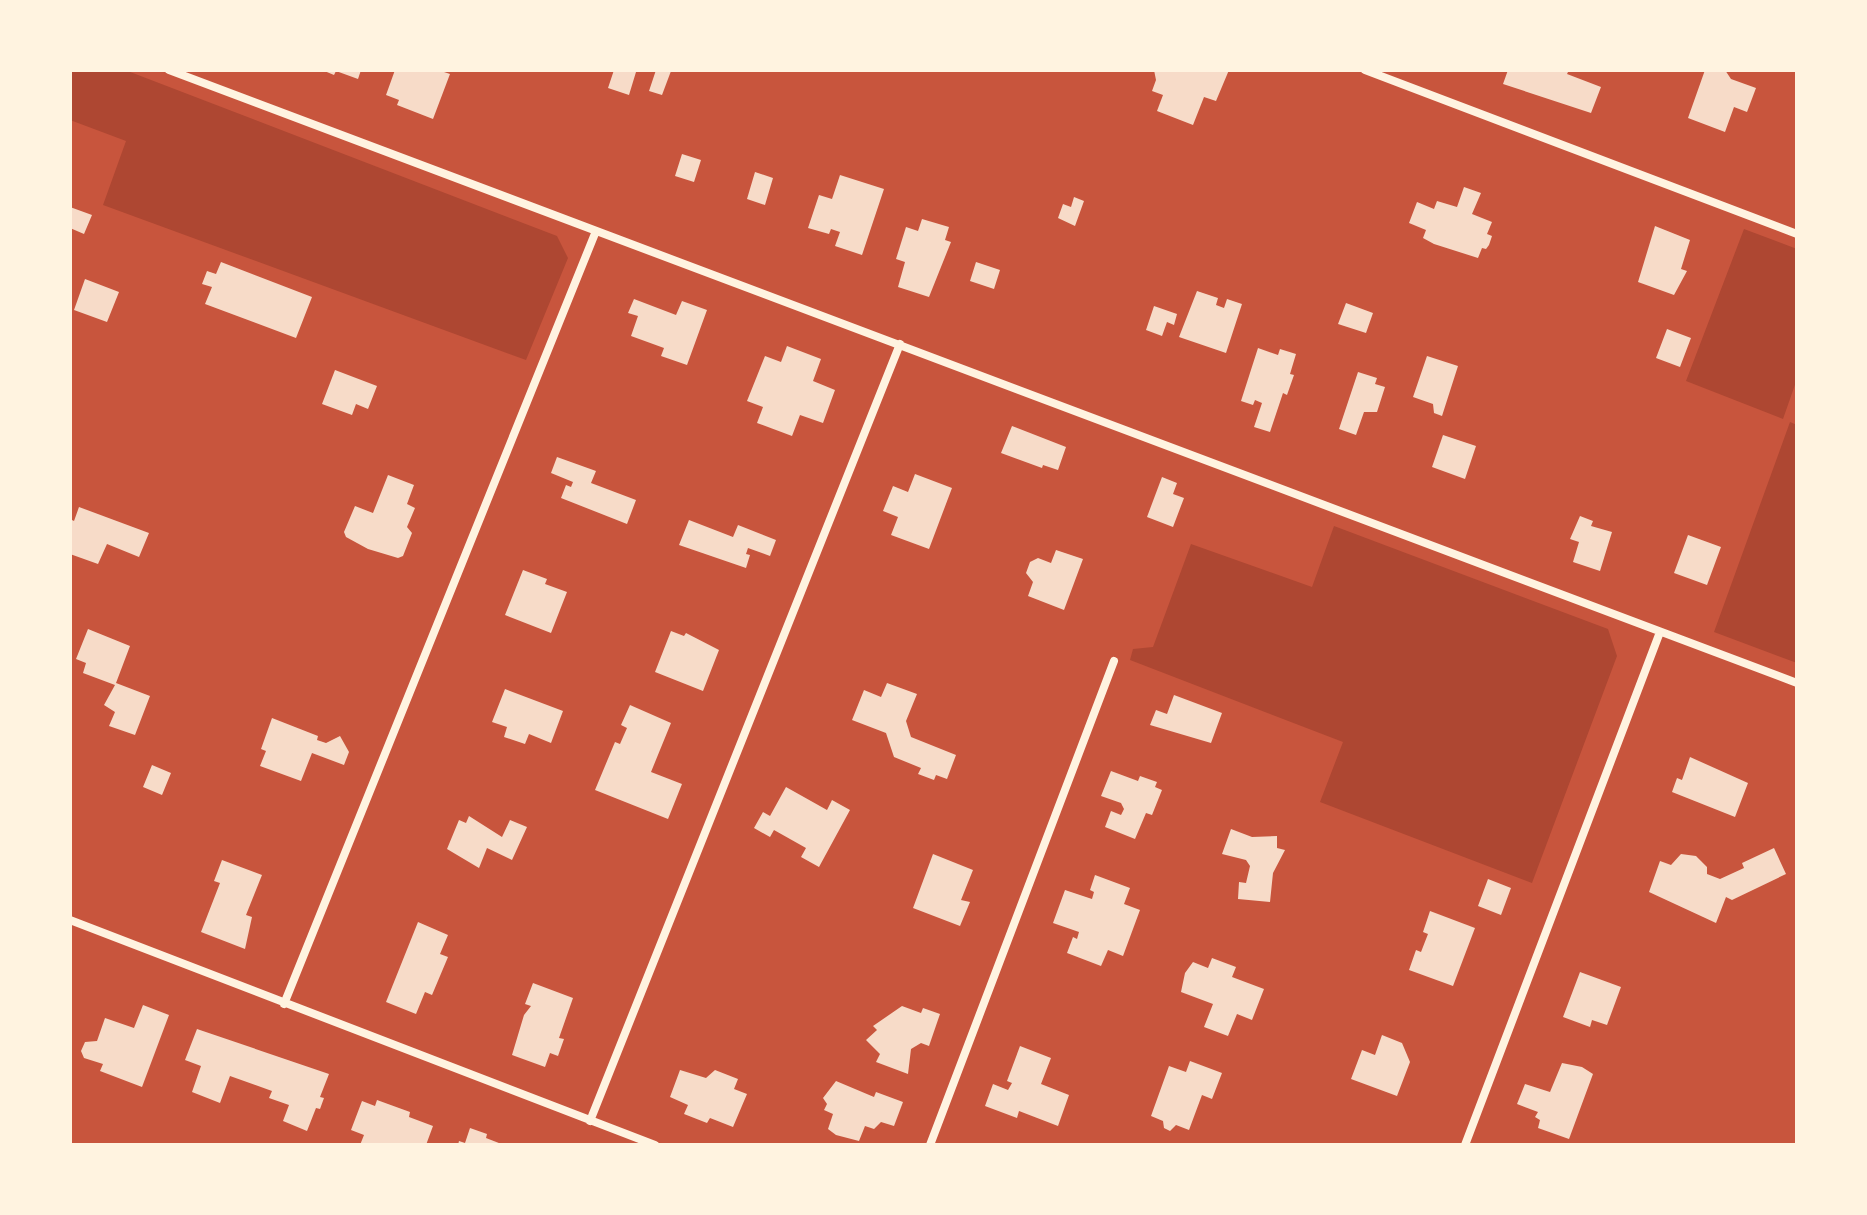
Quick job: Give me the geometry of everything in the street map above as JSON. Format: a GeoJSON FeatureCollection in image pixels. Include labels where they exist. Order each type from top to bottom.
{"type":"FeatureCollection","features":[{"type":"Feature","properties":{"kind":"street"},"geometry":{"type":"LineString","coordinates":[[169,70],[1797,683]]}},
{"type":"Feature","properties":{"kind":"street"},"geometry":{"type":"LineString","coordinates":[[1365,70],[1797,234]]}},
{"type":"Feature","properties":{"kind":"street"},"geometry":{"type":"LineString","coordinates":[[284,1004],[596,231]]}},
{"type":"Feature","properties":{"kind":"street"},"geometry":{"type":"LineString","coordinates":[[590,1121],[900,344]]}},
{"type":"Feature","properties":{"kind":"street"},"geometry":{"type":"LineString","coordinates":[[1465,1145],[1660,632]]}},
{"type":"Feature","properties":{"kind":"street"},"geometry":{"type":"LineString","coordinates":[[930,1145],[1114,661]]}},
{"type":"Feature","properties":{"kind":"street"},"geometry":{"type":"LineString","coordinates":[[70,920],[655,1145]]}},
{"type":"Feature","properties":{"kind":"shaded area"},"geometry":{"type":"Polygon","coordinates":[[[70,70],[125,70],[557,236],[568,258],[526,360],[103,205],[126,141],[70,120],[70,70]]]}},
{"type":"Feature","properties":{"kind":"shaded area"},"geometry":{"type":"Polygon","coordinates":[[[1744,229],[1797,249],[1797,379],[1783,419],[1686,381],[1744,229]]]}},
{"type":"Feature","properties":{"kind":"shaded area"},"geometry":{"type":"Polygon","coordinates":[[[1790,422],[1797,425],[1797,663],[1714,632],[1790,422]]]}},
{"type":"Feature","properties":{"kind":"shaded area"},"geometry":{"type":"Polygon","coordinates":[[[1334,526],[1608,629],[1617,656],[1532,883],[1320,802],[1343,742],[1130,660],[1133,649],[1153,647],[1191,544],[1312,587],[1334,526]]]}},
{"type":"Feature","properties":{"kind":"building"},"geometry":{"type":"Polygon","coordinates":[[[322,70],[361,70],[358,79],[336,71],[334,75],[322,70]]]}},
{"type":"Feature","properties":{"kind":"building"},"geometry":{"type":"Polygon","coordinates":[[[395,70],[438,70],[450,74],[433,119],[397,105],[399,100],[386,95],[395,70]]]}},
{"type":"Feature","properties":{"kind":"building"},"geometry":{"type":"Polygon","coordinates":[[[614,70],[636,72],[629,95],[608,88],[614,70]]]}},
{"type":"Feature","properties":{"kind":"building"},"geometry":{"type":"Polygon","coordinates":[[[656,70],[671,71],[662,95],[649,91],[656,70]]]}},
{"type":"Feature","properties":{"kind":"building"},"geometry":{"type":"Polygon","coordinates":[[[1154,70],[1229,70],[1216,101],[1204,97],[1193,125],[1157,111],[1163,95],[1152,91],[1156,80],[1154,70]]]}},
{"type":"Feature","properties":{"kind":"building"},"geometry":{"type":"Polygon","coordinates":[[[1508,70],[1569,70],[1567,74],[1601,87],[1591,113],[1503,84],[1508,70]]]}},
{"type":"Feature","properties":{"kind":"building"},"geometry":{"type":"Polygon","coordinates":[[[1705,70],[1725,70],[1731,79],[1756,88],[1747,112],[1734,107],[1725,132],[1688,118],[1705,70]]]}},
{"type":"Feature","properties":{"kind":"building"},"geometry":{"type":"Polygon","coordinates":[[[682,154],[701,160],[694,182],[675,176],[682,154]]]}},
{"type":"Feature","properties":{"kind":"building"},"geometry":{"type":"Polygon","coordinates":[[[755,172],[773,178],[765,205],[747,199],[755,172]]]}},
{"type":"Feature","properties":{"kind":"building"},"geometry":{"type":"Polygon","coordinates":[[[840,175],[884,189],[862,255],[835,246],[840,232],[831,229],[829,234],[808,228],[819,195],[832,199],[840,175]]]}},
{"type":"Feature","properties":{"kind":"building"},"geometry":{"type":"Polygon","coordinates":[[[1464,187],[1481,193],[1472,214],[1492,222],[1487,234],[1492,236],[1489,245],[1486,249],[1482,248],[1478,258],[1434,244],[1423,238],[1426,230],[1409,223],[1417,202],[1434,209],[1437,201],[1457,207],[1464,187]]]}},
{"type":"Feature","properties":{"kind":"building"},"geometry":{"type":"Polygon","coordinates":[[[1074,197],[1084,201],[1075,226],[1058,218],[1063,204],[1071,207],[1074,197]]]}},
{"type":"Feature","properties":{"kind":"building"},"geometry":{"type":"Polygon","coordinates":[[[70,207],[92,215],[84,234],[70,228],[70,207]]]}},
{"type":"Feature","properties":{"kind":"building"},"geometry":{"type":"Polygon","coordinates":[[[922,219],[949,227],[945,240],[951,242],[929,297],[898,287],[905,262],[896,259],[906,227],[918,231],[922,219]]]}},
{"type":"Feature","properties":{"kind":"building"},"geometry":{"type":"Polygon","coordinates":[[[1655,226],[1690,240],[1681,269],[1687,271],[1674,295],[1638,282],[1655,226]]]}},
{"type":"Feature","properties":{"kind":"building"},"geometry":{"type":"Polygon","coordinates":[[[221,262],[312,297],[296,338],[205,304],[212,287],[202,284],[207,271],[216,274],[221,262]]]}},
{"type":"Feature","properties":{"kind":"building"},"geometry":{"type":"Polygon","coordinates":[[[976,262],[1000,270],[994,289],[970,281],[976,262]]]}},
{"type":"Feature","properties":{"kind":"building"},"geometry":{"type":"Polygon","coordinates":[[[85,279],[119,292],[107,322],[74,310],[85,279]]]}},
{"type":"Feature","properties":{"kind":"building"},"geometry":{"type":"Polygon","coordinates":[[[1197,291],[1218,298],[1216,305],[1224,308],[1227,299],[1242,304],[1226,353],[1179,337],[1197,291]]]}},
{"type":"Feature","properties":{"kind":"building"},"geometry":{"type":"Polygon","coordinates":[[[634,299],[676,315],[682,301],[707,310],[687,365],[661,356],[664,348],[631,336],[638,316],[628,313],[634,299]]]}},
{"type":"Feature","properties":{"kind":"building"},"geometry":{"type":"Polygon","coordinates":[[[1346,303],[1373,313],[1366,333],[1338,324],[1346,303]]]}},
{"type":"Feature","properties":{"kind":"building"},"geometry":{"type":"Polygon","coordinates":[[[1154,306],[1177,314],[1174,325],[1167,322],[1162,336],[1146,330],[1154,306]]]}},
{"type":"Feature","properties":{"kind":"building"},"geometry":{"type":"Polygon","coordinates":[[[1667,329],[1691,338],[1680,367],[1656,358],[1667,329]]]}},
{"type":"Feature","properties":{"kind":"building"},"geometry":{"type":"Polygon","coordinates":[[[787,346],[821,359],[813,381],[835,390],[823,423],[800,415],[792,436],[757,423],[763,407],[747,401],[765,356],[781,362],[787,346]]]}},
{"type":"Feature","properties":{"kind":"building"},"geometry":{"type":"Polygon","coordinates":[[[1258,348],[1278,355],[1280,349],[1296,354],[1290,374],[1294,375],[1287,395],[1283,393],[1270,432],[1254,427],[1262,403],[1255,400],[1253,405],[1241,401],[1258,348]]]}},
{"type":"Feature","properties":{"kind":"building"},"geometry":{"type":"Polygon","coordinates":[[[1427,356],[1458,366],[1442,416],[1434,413],[1433,404],[1413,397],[1427,356]]]}},
{"type":"Feature","properties":{"kind":"building"},"geometry":{"type":"Polygon","coordinates":[[[335,370],[377,386],[368,409],[356,404],[352,415],[322,404],[335,370]]]}},
{"type":"Feature","properties":{"kind":"building"},"geometry":{"type":"Polygon","coordinates":[[[1358,372],[1377,378],[1375,384],[1385,387],[1377,412],[1364,412],[1356,435],[1339,429],[1358,372]]]}},
{"type":"Feature","properties":{"kind":"building"},"geometry":{"type":"Polygon","coordinates":[[[1012,426],[1066,447],[1058,470],[1043,465],[1042,468],[1001,453],[1012,426]]]}},
{"type":"Feature","properties":{"kind":"building"},"geometry":{"type":"Polygon","coordinates":[[[1443,435],[1476,446],[1465,479],[1432,467],[1443,435]]]}},
{"type":"Feature","properties":{"kind":"building"},"geometry":{"type":"Polygon","coordinates":[[[557,457],[596,471],[591,483],[636,500],[627,524],[561,498],[566,485],[571,487],[573,482],[551,473],[557,457]]]}},
{"type":"Feature","properties":{"kind":"building"},"geometry":{"type":"Polygon","coordinates":[[[915,474],[952,488],[929,549],[891,535],[898,517],[883,511],[893,486],[908,492],[915,474]]]}},
{"type":"Feature","properties":{"kind":"building"},"geometry":{"type":"Polygon","coordinates":[[[388,475],[414,485],[407,504],[415,508],[407,527],[412,533],[403,556],[398,558],[368,549],[346,537],[344,532],[355,506],[373,513],[388,475]]]}},
{"type":"Feature","properties":{"kind":"building"},"geometry":{"type":"Polygon","coordinates":[[[1162,477],[1177,483],[1173,494],[1184,498],[1173,527],[1147,517],[1162,477]]]}},
{"type":"Feature","properties":{"kind":"building"},"geometry":{"type":"Polygon","coordinates":[[[79,507],[149,533],[139,557],[107,544],[98,564],[70,554],[70,519],[74,521],[79,507]]]}},
{"type":"Feature","properties":{"kind":"building"},"geometry":{"type":"Polygon","coordinates":[[[1580,516],[1593,521],[1591,526],[1612,532],[1600,571],[1573,562],[1579,542],[1570,539],[1580,516]]]}},
{"type":"Feature","properties":{"kind":"building"},"geometry":{"type":"Polygon","coordinates":[[[689,520],[733,537],[738,525],[776,540],[770,556],[748,548],[746,554],[750,555],[746,568],[679,545],[689,520]]]}},
{"type":"Feature","properties":{"kind":"building"},"geometry":{"type":"Polygon","coordinates":[[[1688,535],[1721,547],[1707,585],[1674,573],[1688,535]]]}},
{"type":"Feature","properties":{"kind":"building"},"geometry":{"type":"Polygon","coordinates":[[[1056,550],[1083,559],[1064,610],[1028,596],[1033,582],[1026,573],[1030,562],[1038,558],[1051,563],[1056,550]]]}},
{"type":"Feature","properties":{"kind":"building"},"geometry":{"type":"Polygon","coordinates":[[[523,570],[547,579],[545,584],[567,592],[551,633],[505,615],[523,570]]]}},
{"type":"Feature","properties":{"kind":"building"},"geometry":{"type":"Polygon","coordinates":[[[88,629],[130,646],[116,683],[150,696],[135,735],[109,726],[115,712],[104,705],[115,685],[83,673],[86,663],[76,659],[88,629]]]}},
{"type":"Feature","properties":{"kind":"building"},"geometry":{"type":"Polygon","coordinates":[[[671,631],[684,636],[686,633],[719,650],[703,691],[655,672],[671,631]]]}},
{"type":"Feature","properties":{"kind":"building"},"geometry":{"type":"Polygon","coordinates":[[[887,683],[917,694],[906,721],[911,737],[956,755],[947,779],[936,775],[934,780],[918,774],[921,768],[894,757],[886,733],[852,720],[864,690],[881,697],[887,683]]]}},
{"type":"Feature","properties":{"kind":"building"},"geometry":{"type":"Polygon","coordinates":[[[505,689],[563,711],[551,743],[529,734],[525,744],[504,737],[507,727],[492,722],[505,689]]]}},
{"type":"Feature","properties":{"kind":"building"},"geometry":{"type":"Polygon","coordinates":[[[1174,695],[1222,713],[1211,743],[1150,725],[1156,710],[1167,714],[1174,695]]]}},
{"type":"Feature","properties":{"kind":"building"},"geometry":{"type":"Polygon","coordinates":[[[630,705],[671,723],[651,772],[682,784],[668,819],[595,790],[615,742],[620,744],[627,728],[621,725],[630,705]]]}},
{"type":"Feature","properties":{"kind":"building"},"geometry":{"type":"Polygon","coordinates":[[[272,718],[318,736],[317,740],[326,743],[340,736],[349,752],[344,765],[312,753],[301,781],[260,766],[266,751],[261,749],[272,718]]]}},
{"type":"Feature","properties":{"kind":"building"},"geometry":{"type":"Polygon","coordinates":[[[1690,757],[1748,783],[1735,817],[1672,792],[1677,778],[1682,780],[1690,757]]]}},
{"type":"Feature","properties":{"kind":"building"},"geometry":{"type":"Polygon","coordinates":[[[152,765],[171,773],[162,795],[143,787],[152,765]]]}},
{"type":"Feature","properties":{"kind":"building"},"geometry":{"type":"Polygon","coordinates":[[[1111,771],[1138,781],[1140,776],[1157,782],[1155,787],[1162,790],[1152,815],[1146,813],[1135,839],[1105,827],[1111,811],[1121,815],[1124,809],[1121,803],[1101,796],[1111,771]]]}},
{"type":"Feature","properties":{"kind":"building"},"geometry":{"type":"Polygon","coordinates":[[[786,787],[827,810],[832,800],[850,810],[819,867],[801,857],[806,848],[774,830],[770,837],[754,828],[763,812],[770,816],[786,787]]]}},
{"type":"Feature","properties":{"kind":"building"},"geometry":{"type":"Polygon","coordinates":[[[469,816],[502,837],[510,820],[527,827],[512,860],[487,848],[479,868],[447,849],[459,820],[466,823],[469,816]]]}},
{"type":"Feature","properties":{"kind":"building"},"geometry":{"type":"Polygon","coordinates":[[[1231,829],[1252,837],[1277,836],[1277,848],[1285,850],[1273,873],[1270,902],[1238,899],[1239,882],[1246,883],[1250,866],[1246,860],[1222,854],[1231,829]]]}},
{"type":"Feature","properties":{"kind":"building"},"geometry":{"type":"Polygon","coordinates":[[[1774,848],[1786,874],[1732,900],[1726,897],[1716,923],[1649,892],[1660,861],[1671,865],[1681,854],[1696,856],[1707,867],[1707,874],[1720,879],[1744,868],[1742,863],[1774,848]]]}},
{"type":"Feature","properties":{"kind":"building"},"geometry":{"type":"Polygon","coordinates":[[[933,854],[973,870],[961,900],[970,902],[960,926],[913,908],[933,854]]]}},
{"type":"Feature","properties":{"kind":"building"},"geometry":{"type":"Polygon","coordinates":[[[222,860],[262,875],[246,915],[252,917],[245,949],[201,932],[220,883],[214,881],[222,860]]]}},
{"type":"Feature","properties":{"kind":"building"},"geometry":{"type":"Polygon","coordinates":[[[1095,875],[1130,888],[1124,904],[1140,910],[1123,956],[1108,950],[1101,966],[1067,953],[1073,937],[1077,939],[1079,932],[1053,923],[1065,890],[1092,899],[1094,892],[1090,890],[1095,875]]]}},
{"type":"Feature","properties":{"kind":"building"},"geometry":{"type":"Polygon","coordinates":[[[1488,879],[1511,888],[1501,915],[1478,906],[1488,879]]]}},
{"type":"Feature","properties":{"kind":"building"},"geometry":{"type":"Polygon","coordinates":[[[1430,911],[1475,928],[1453,986],[1409,970],[1416,950],[1421,952],[1428,934],[1423,932],[1430,911]]]}},
{"type":"Feature","properties":{"kind":"building"},"geometry":{"type":"Polygon","coordinates":[[[418,922],[448,935],[440,954],[448,957],[432,995],[425,992],[416,1014],[386,1002],[418,922]]]}},
{"type":"Feature","properties":{"kind":"building"},"geometry":{"type":"Polygon","coordinates":[[[1212,958],[1236,967],[1232,977],[1264,989],[1252,1020],[1237,1014],[1228,1036],[1204,1027],[1213,1004],[1181,992],[1185,973],[1193,962],[1208,968],[1212,958]]]}},
{"type":"Feature","properties":{"kind":"building"},"geometry":{"type":"Polygon","coordinates":[[[1580,972],[1621,987],[1607,1025],[1592,1020],[1590,1027],[1563,1017],[1580,972]]]}},
{"type":"Feature","properties":{"kind":"building"},"geometry":{"type":"Polygon","coordinates":[[[533,983],[573,998],[559,1038],[564,1039],[558,1056],[550,1053],[545,1067],[512,1055],[524,1015],[531,1006],[525,1004],[533,983]]]}},
{"type":"Feature","properties":{"kind":"building"},"geometry":{"type":"Polygon","coordinates":[[[143,1005],[169,1015],[142,1087],[100,1071],[103,1064],[84,1058],[81,1051],[85,1042],[97,1041],[105,1018],[134,1028],[143,1005]]]}},
{"type":"Feature","properties":{"kind":"building"},"geometry":{"type":"Polygon","coordinates":[[[902,1006],[921,1013],[923,1008],[940,1014],[929,1046],[921,1043],[911,1049],[908,1074],[876,1062],[880,1054],[866,1040],[877,1030],[873,1026],[902,1006]]]}},
{"type":"Feature","properties":{"kind":"building"},"geometry":{"type":"Polygon","coordinates":[[[197,1029],[329,1074],[320,1097],[324,1098],[320,1109],[316,1108],[307,1131],[283,1121],[289,1105],[269,1098],[272,1091],[230,1076],[220,1103],[192,1092],[201,1066],[185,1060],[197,1029]]]}},
{"type":"Feature","properties":{"kind":"building"},"geometry":{"type":"Polygon","coordinates":[[[1382,1035],[1402,1043],[1410,1062],[1397,1096],[1351,1079],[1362,1050],[1375,1055],[1382,1035]]]}},
{"type":"Feature","properties":{"kind":"building"},"geometry":{"type":"Polygon","coordinates":[[[1020,1046],[1051,1058],[1041,1084],[1069,1095],[1058,1126],[1019,1111],[1017,1118],[985,1106],[993,1084],[1008,1090],[1012,1083],[1007,1081],[1020,1046]]]}},
{"type":"Feature","properties":{"kind":"building"},"geometry":{"type":"Polygon","coordinates":[[[1190,1061],[1222,1073],[1212,1099],[1202,1095],[1189,1130],[1176,1125],[1170,1131],[1164,1128],[1163,1121],[1151,1116],[1169,1066],[1186,1072],[1190,1061]]]}},
{"type":"Feature","properties":{"kind":"building"},"geometry":{"type":"Polygon","coordinates":[[[1562,1063],[1582,1067],[1593,1074],[1569,1139],[1538,1128],[1540,1120],[1535,1117],[1538,1112],[1517,1104],[1525,1084],[1550,1092],[1562,1063]]]}},
{"type":"Feature","properties":{"kind":"building"},"geometry":{"type":"Polygon","coordinates":[[[680,1070],[706,1078],[715,1070],[738,1079],[734,1089],[747,1094],[733,1127],[710,1118],[707,1123],[684,1114],[688,1105],[670,1097],[680,1070]]]}},
{"type":"Feature","properties":{"kind":"building"},"geometry":{"type":"Polygon","coordinates":[[[836,1081],[874,1097],[876,1092],[903,1102],[894,1126],[881,1122],[874,1129],[865,1126],[859,1141],[836,1135],[828,1129],[833,1114],[824,1110],[827,1104],[823,1098],[836,1081]]]}},
{"type":"Feature","properties":{"kind":"building"},"geometry":{"type":"Polygon","coordinates":[[[377,1100],[410,1112],[409,1117],[433,1126],[426,1145],[360,1145],[364,1135],[351,1130],[362,1101],[375,1106],[377,1100]]]}},
{"type":"Feature","properties":{"kind":"building"},"geometry":{"type":"Polygon","coordinates":[[[470,1128],[504,1145],[458,1145],[459,1141],[465,1143],[470,1128]]]}}]}
